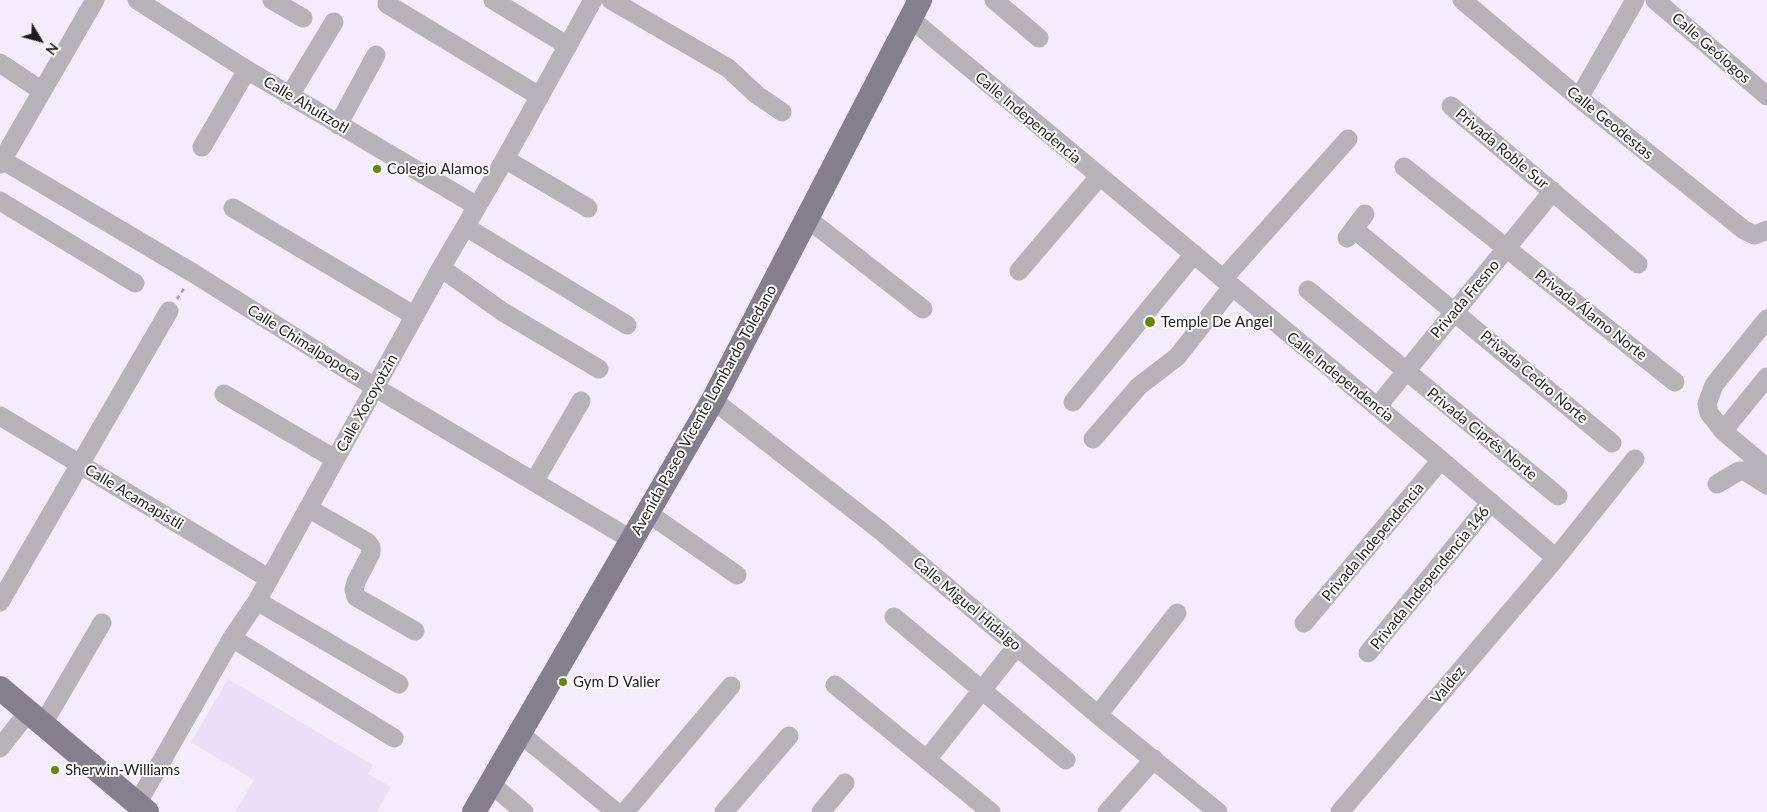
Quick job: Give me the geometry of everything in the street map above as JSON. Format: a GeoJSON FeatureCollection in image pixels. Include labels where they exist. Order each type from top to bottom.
{"type":"FeatureCollection","features":[{"type":"Feature","properties":{"kind":"main road","name":"Avenida Paseo Vicente Lombardo Toledano"},"geometry":{"type":"LineString","coordinates":[[474,812],[518,732],[713,400],[916,10]]}},
{"type":"Feature","properties":{"kind":"main road"},"geometry":{"type":"LineString","coordinates":[[0,688],[142,808]]}},
{"type":"Feature","properties":{"kind":"street"},"geometry":{"type":"LineString","coordinates":[[1,162],[95,0]]}},
{"type":"Feature","properties":{"kind":"street","name":"Calle Ahuítzotl"},"geometry":{"type":"LineString","coordinates":[[137,0],[247,70],[476,206]]}},
{"type":"Feature","properties":{"kind":"street"},"geometry":{"type":"LineString","coordinates":[[272,0],[303,18]]}},
{"type":"Feature","properties":{"kind":"street"},"geometry":{"type":"LineString","coordinates":[[493,0],[568,46]]}},
{"type":"Feature","properties":{"kind":"street","name":"Calle Xocoyotzin"},"geometry":{"type":"LineString","coordinates":[[142,808],[232,638],[256,601],[441,268],[505,159],[593,0]]}},
{"type":"Feature","properties":{"kind":"street"},"geometry":{"type":"LineString","coordinates":[[611,0],[728,68],[757,95],[782,112]]}},
{"type":"Feature","properties":{"kind":"street"},"geometry":{"type":"LineString","coordinates":[[994,0],[1039,38]]}},
{"type":"Feature","properties":{"kind":"street","name":"Calle Geodestas"},"geometry":{"type":"LineString","coordinates":[[1462,0],[1579,98],[1744,230],[1755,235],[1765,232]]}},
{"type":"Feature","properties":{"kind":"street","name":"Calle Geólogos"},"geometry":{"type":"LineString","coordinates":[[1655,0],[1767,96]]}},
{"type":"Feature","properties":{"kind":"street"},"geometry":{"type":"LineString","coordinates":[[1579,98],[1628,3]]}},
{"type":"Feature","properties":{"kind":"street"},"geometry":{"type":"LineString","coordinates":[[387,4],[539,96]]}},
{"type":"Feature","properties":{"kind":"street","name":"Calle Independencia"},"geometry":{"type":"LineString","coordinates":[[916,10],[1099,177],[1442,460],[1556,558]]}},
{"type":"Feature","properties":{"kind":"street"},"geometry":{"type":"LineString","coordinates":[[290,95],[334,22]]}},
{"type":"Feature","properties":{"kind":"street"},"geometry":{"type":"LineString","coordinates":[[338,125],[376,55]]}},
{"type":"Feature","properties":{"kind":"street"},"geometry":{"type":"LineString","coordinates":[[0,62],[42,91]]}},
{"type":"Feature","properties":{"kind":"street"},"geometry":{"type":"LineString","coordinates":[[202,148],[247,70]]}},
{"type":"Feature","properties":{"kind":"street","name":"Privada Roble Sur"},"geometry":{"type":"LineString","coordinates":[[1451,106],[1632,258]]}},
{"type":"Feature","properties":{"kind":"street"},"geometry":{"type":"LineString","coordinates":[[1093,439],[1139,386],[1176,357],[1228,283],[1348,139]]}},
{"type":"Feature","properties":{"kind":"street"},"geometry":{"type":"LineString","coordinates":[[505,159],[588,208]]}},
{"type":"Feature","properties":{"kind":"street","name":"Calle Chimalpopoca"},"geometry":{"type":"LineString","coordinates":[[1,162],[193,273],[376,388],[632,540]]}},
{"type":"Feature","properties":{"kind":"street","name":"Privada Álamo Norte"},"geometry":{"type":"LineString","coordinates":[[1404,168],[1675,382]]}},
{"type":"Feature","properties":{"kind":"street"},"geometry":{"type":"LineString","coordinates":[[1018,271],[1099,177]]}},
{"type":"Feature","properties":{"kind":"street","name":"Privada Fresno"},"geometry":{"type":"LineString","coordinates":[[1377,407],[1553,191]]}},
{"type":"Feature","properties":{"kind":"street"},"geometry":{"type":"LineString","coordinates":[[0,201],[135,283]]}},
{"type":"Feature","properties":{"kind":"street"},"geometry":{"type":"LineString","coordinates":[[233,208],[415,316]]}},
{"type":"Feature","properties":{"kind":"street"},"geometry":{"type":"LineString","coordinates":[[808,219],[923,309]]}},
{"type":"Feature","properties":{"kind":"street"},"geometry":{"type":"LineString","coordinates":[[466,227],[628,325]]}},
{"type":"Feature","properties":{"kind":"street","name":"Privada Cedro Norte"},"geometry":{"type":"LineString","coordinates":[[1355,227],[1612,443]]}},
{"type":"Feature","properties":{"kind":"street"},"geometry":{"type":"LineString","coordinates":[[1074,402],[1194,254]]}},
{"type":"Feature","properties":{"kind":"street"},"geometry":{"type":"LineString","coordinates":[[441,268],[503,312],[599,369]]}},
{"type":"Feature","properties":{"kind":"street","name":"Privada Ciprés Norte"},"geometry":{"type":"LineString","coordinates":[[1308,290],[1558,496]]}},
{"type":"Feature","properties":{"kind":"street"},"geometry":{"type":"LineString","coordinates":[[0,602],[82,465],[170,311]]}},
{"type":"Feature","properties":{"kind":"street"},"geometry":{"type":"LineString","coordinates":[[1767,319],[1708,395],[1708,413],[1723,431],[1767,468]]}},
{"type":"Feature","properties":{"kind":"street"},"geometry":{"type":"LineString","coordinates":[[1723,431],[1767,377]]}},
{"type":"Feature","properties":{"kind":"street"},"geometry":{"type":"LineString","coordinates":[[224,394],[335,459]]}},
{"type":"Feature","properties":{"kind":"street","name":"Calle Miguel Hidalgo"},"geometry":{"type":"LineString","coordinates":[[713,400],[881,531],[1098,714],[1218,812]]}},
{"type":"Feature","properties":{"kind":"street"},"geometry":{"type":"LineString","coordinates":[[534,482],[581,401]]}},
{"type":"Feature","properties":{"kind":"street","name":"Calle Acamapistli"},"geometry":{"type":"LineString","coordinates":[[0,416],[268,578]]}},
{"type":"Feature","properties":{"kind":"street"},"geometry":{"type":"LineString","coordinates":[[1556,558],[1634,459]]}},
{"type":"Feature","properties":{"kind":"street","name":"Privada Independencia"},"geometry":{"type":"LineString","coordinates":[[1304,624],[1442,460]]}},
{"type":"Feature","properties":{"kind":"street"},"geometry":{"type":"LineString","coordinates":[[1717,484],[1739,471],[1745,471],[1767,485]]}},
{"type":"Feature","properties":{"kind":"street","name":"Privada Independencia 146"},"geometry":{"type":"LineString","coordinates":[[1368,653],[1491,502]]}},
{"type":"Feature","properties":{"kind":"street"},"geometry":{"type":"LineString","coordinates":[[308,508],[367,542],[371,547],[371,553],[356,582],[354,590],[356,597],[416,631]]}},
{"type":"Feature","properties":{"kind":"street"},"geometry":{"type":"LineString","coordinates":[[648,513],[737,574]]}},
{"type":"Feature","properties":{"kind":"street","name":"Valdez"},"geometry":{"type":"LineString","coordinates":[[1340,812],[1556,558]]}},
{"type":"Feature","properties":{"kind":"street"},"geometry":{"type":"LineString","coordinates":[[256,601],[398,684]]}},
{"type":"Feature","properties":{"kind":"street"},"geometry":{"type":"LineString","coordinates":[[1098,714],[1176,613]]}},
{"type":"Feature","properties":{"kind":"street"},"geometry":{"type":"LineString","coordinates":[[894,617],[1066,760]]}},
{"type":"Feature","properties":{"kind":"street"},"geometry":{"type":"LineString","coordinates":[[0,748],[36,718],[102,624]]}},
{"type":"Feature","properties":{"kind":"street"},"geometry":{"type":"LineString","coordinates":[[232,638],[394,738]]}},
{"type":"Feature","properties":{"kind":"street"},"geometry":{"type":"LineString","coordinates":[[928,758],[1017,646]]}},
{"type":"Feature","properties":{"kind":"street"},"geometry":{"type":"LineString","coordinates":[[835,684],[928,758],[991,812]]}},
{"type":"Feature","properties":{"kind":"street"},"geometry":{"type":"LineString","coordinates":[[625,812],[731,686]]}},
{"type":"Feature","properties":{"kind":"street"},"geometry":{"type":"LineString","coordinates":[[518,732],[605,808]]}},
{"type":"Feature","properties":{"kind":"street"},"geometry":{"type":"LineString","coordinates":[[724,812],[789,736]]}},
{"type":"Feature","properties":{"kind":"street"},"geometry":{"type":"LineString","coordinates":[[1107,812],[1154,759]]}},
{"type":"Feature","properties":{"kind":"street"},"geometry":{"type":"LineString","coordinates":[[490,783],[524,812]]}},
{"type":"Feature","properties":{"kind":"street"},"geometry":{"type":"LineString","coordinates":[[821,812],[845,783]]}},
{"type":"Feature","properties":{"kind":"path"},"geometry":{"type":"LineString","coordinates":[[170,311],[193,273]]}},
{"type":"Feature","properties":{"kind":"shaded area"},"geometry":{"type":"Polygon","coordinates":[[[228,679],[373,765],[368,774],[391,787],[377,812],[235,812],[254,780],[191,742],[228,679]]]}},
{"type":"Feature","properties":{"kind":"place","name":"Colegio Alamos"},"geometry":{"type":"Point","coordinates":[377,169]}},
{"type":"Feature","properties":{"kind":"place","name":"Temple De Angel"},"geometry":{"type":"Point","coordinates":[1150,322]}},
{"type":"Feature","properties":{"kind":"place","name":"Gym D Valier"},"geometry":{"type":"Point","coordinates":[563,682]}},
{"type":"Feature","properties":{"kind":"place","name":"Sherwin-Williams"},"geometry":{"type":"Point","coordinates":[55,770]}}]}
